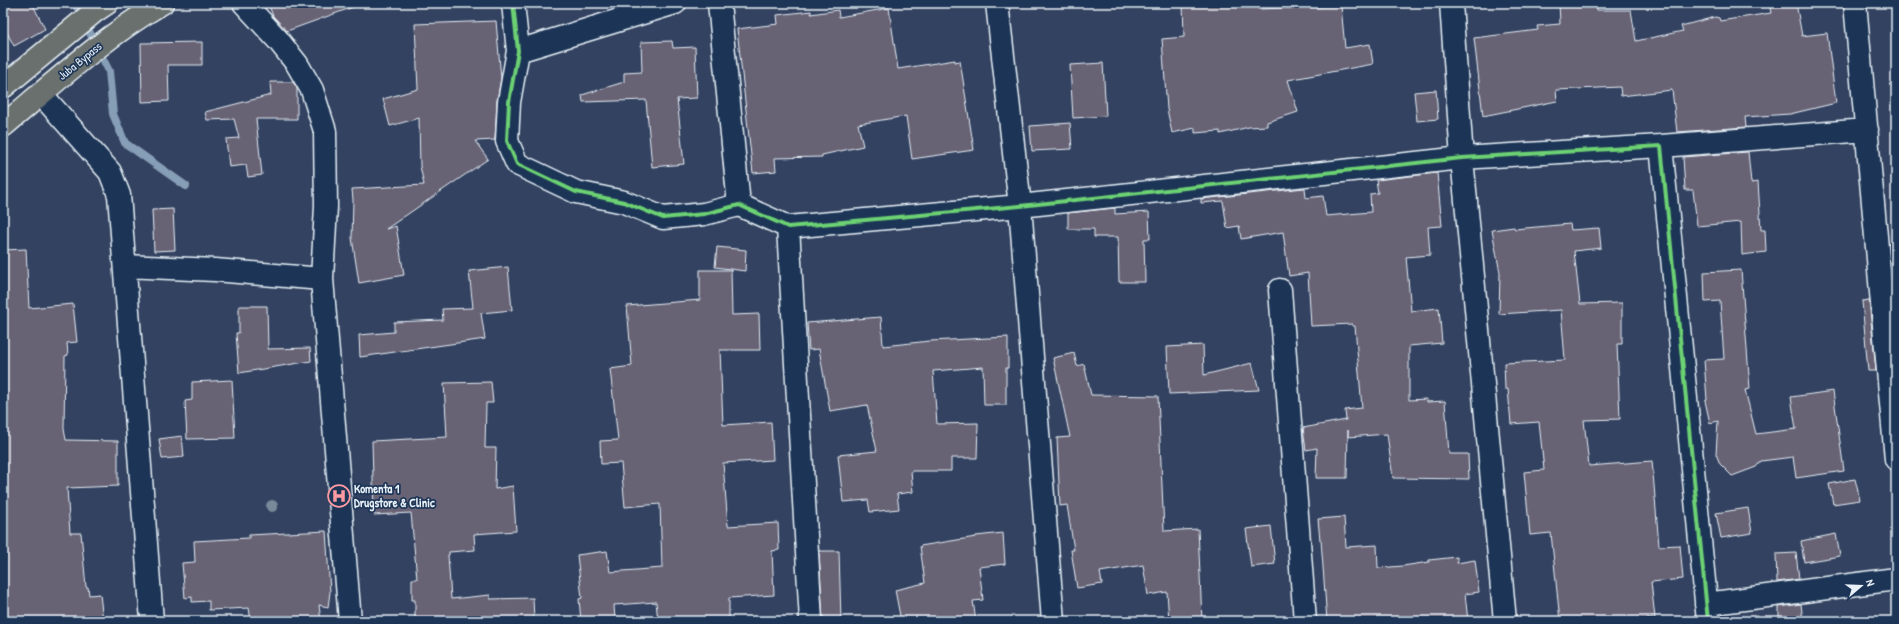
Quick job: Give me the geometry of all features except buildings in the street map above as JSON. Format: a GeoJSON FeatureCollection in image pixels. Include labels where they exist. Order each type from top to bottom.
{"type":"FeatureCollection","features":[{"type":"Feature","properties":{"kind":"main road"},"geometry":{"type":"LineString","coordinates":[[3,87],[95,11],[107,3]]}},
{"type":"Feature","properties":{"kind":"main road","name":"Juba Bypass"},"geometry":{"type":"LineString","coordinates":[[3,126],[130,22],[162,3]]}},
{"type":"Feature","properties":{"kind":"street"},"geometry":{"type":"LineString","coordinates":[[244,3],[278,40],[297,64],[312,90],[324,131],[326,206],[322,279],[350,621]]}},
{"type":"Feature","properties":{"kind":"street"},"geometry":{"type":"LineString","coordinates":[[513,3],[518,50],[509,102],[507,141],[517,164],[576,192],[624,202],[663,218],[704,214],[739,205],[788,227],[1020,206],[1462,158],[1661,146],[1867,130]]}},
{"type":"Feature","properties":{"kind":"street"},"geometry":{"type":"LineString","coordinates":[[518,50],[675,3]]}},
{"type":"Feature","properties":{"kind":"street"},"geometry":{"type":"LineString","coordinates":[[719,3],[739,205]]}},
{"type":"Feature","properties":{"kind":"street"},"geometry":{"type":"LineString","coordinates":[[997,3],[1020,206],[1053,621]]}},
{"type":"Feature","properties":{"kind":"street"},"geometry":{"type":"LineString","coordinates":[[1451,3],[1462,158],[1505,621]]}},
{"type":"Feature","properties":{"kind":"street"},"geometry":{"type":"LineString","coordinates":[[1855,3],[1896,459]]}},
{"type":"Feature","properties":{"kind":"street"},"geometry":{"type":"LineString","coordinates":[[41,94],[110,172],[119,195],[152,621]]}},
{"type":"Feature","properties":{"kind":"street"},"geometry":{"type":"LineString","coordinates":[[1661,146],[1707,612],[1896,579]]}},
{"type":"Feature","properties":{"kind":"street"},"geometry":{"type":"LineString","coordinates":[[788,227],[811,621]]}},
{"type":"Feature","properties":{"kind":"street"},"geometry":{"type":"LineString","coordinates":[[125,266],[215,270],[322,279]]}},
{"type":"Feature","properties":{"kind":"street"},"geometry":{"type":"LineString","coordinates":[[1280,290],[1305,621]]}},
{"type":"Feature","properties":{"kind":"waterway"},"geometry":{"type":"LineString","coordinates":[[75,3],[109,71],[113,114],[125,143],[186,186]]}},
{"type":"Feature","properties":{"kind":"cycle path"},"geometry":{"type":"LineString","coordinates":[[513,3],[518,51],[509,102],[507,141],[517,164],[576,192],[624,202],[663,218],[704,214],[739,205],[788,227],[1020,206],[1462,158],[1661,146],[1708,621]]}},
{"type":"Feature","properties":{"kind":"place","name":"Komenta 1 Drugstore & Clinic"},"geometry":{"type":"Point","coordinates":[339,496]}}]}
